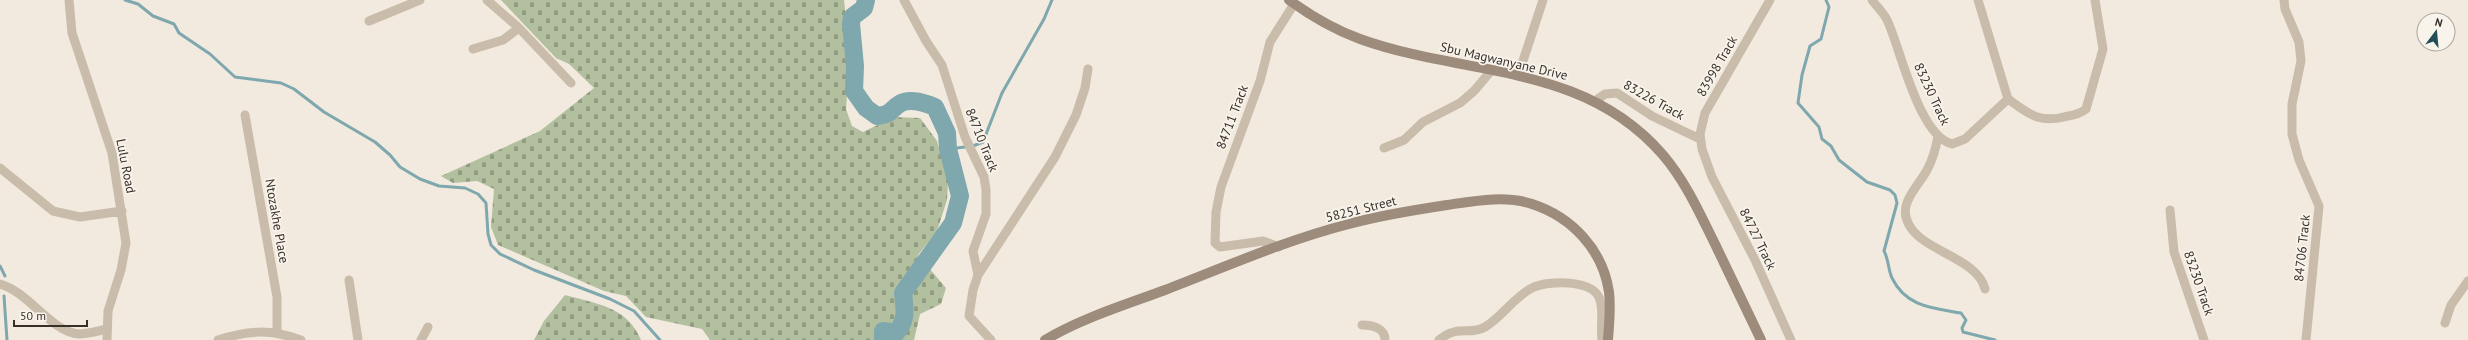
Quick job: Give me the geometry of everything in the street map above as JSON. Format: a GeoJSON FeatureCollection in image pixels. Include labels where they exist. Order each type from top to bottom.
{"type":"FeatureCollection","features":[{"type":"Feature","properties":{"kind":"street","name":"Lulu Road"},"geometry":{"type":"LineString","coordinates":[[69,0],[72,33],[112,152],[126,243],[124,256],[111,298],[107,340]]}},
{"type":"Feature","properties":{"kind":"street"},"geometry":{"type":"LineString","coordinates":[[369,21],[420,0]]}},
{"type":"Feature","properties":{"kind":"street"},"geometry":{"type":"LineString","coordinates":[[487,0],[519,28],[571,82]]}},
{"type":"Feature","properties":{"kind":"street","name":"84710 Track"},"geometry":{"type":"LineString","coordinates":[[904,0],[942,65],[965,137],[985,182],[986,214],[973,251],[978,275]]}},
{"type":"Feature","properties":{"kind":"street"},"geometry":{"type":"LineString","coordinates":[[1518,76],[1543,0]]}},
{"type":"Feature","properties":{"kind":"street","name":"83998 Track"},"geometry":{"type":"LineString","coordinates":[[1702,149],[1700,128],[1706,113],[1770,0]]}},
{"type":"Feature","properties":{"kind":"street","name":"83230 Track"},"geometry":{"type":"LineString","coordinates":[[1872,0],[1885,16],[1919,102],[1938,136],[1946,142],[1961,142],[2008,99]]}},
{"type":"Feature","properties":{"kind":"street"},"geometry":{"type":"LineString","coordinates":[[1978,0],[2008,99],[2030,114],[2050,121],[2076,114],[2086,109],[2103,49],[2095,0]]}},
{"type":"Feature","properties":{"kind":"street","name":"84706 Track"},"geometry":{"type":"LineString","coordinates":[[2284,0],[2285,9],[2299,42],[2301,61],[2292,104],[2292,134],[2298,160],[2318,206],[2306,340]]}},
{"type":"Feature","properties":{"kind":"street","name":"Sbu Magwanyane Drive"},"geometry":{"type":"LineString","coordinates":[[1292,2],[1325,23],[1359,38],[1395,50],[1560,86],[1595,101],[1634,127],[1673,168],[1700,214],[1761,340]]}},
{"type":"Feature","properties":{"kind":"street","name":"84711 Track"},"geometry":{"type":"LineString","coordinates":[[1279,247],[1263,241],[1233,247],[1217,246],[1214,238],[1214,226],[1221,186],[1260,81],[1270,42],[1292,2]]}},
{"type":"Feature","properties":{"kind":"street"},"geometry":{"type":"LineString","coordinates":[[473,49],[503,40],[519,28]]}},
{"type":"Feature","properties":{"kind":"street"},"geometry":{"type":"LineString","coordinates":[[991,340],[969,316],[973,290],[978,275],[1055,157],[1076,115],[1085,88],[1088,69]]}},
{"type":"Feature","properties":{"kind":"street"},"geometry":{"type":"LineString","coordinates":[[1384,148],[1404,140],[1423,122],[1460,102],[1474,91],[1491,71]]}},
{"type":"Feature","properties":{"kind":"street","name":"83226 Track"},"geometry":{"type":"LineString","coordinates":[[1595,101],[1605,94],[1617,93],[1652,116],[1700,139]]}},
{"type":"Feature","properties":{"kind":"street","name":"Ntozakhe Place"},"geometry":{"type":"LineString","coordinates":[[245,115],[277,297],[277,332]]}},
{"type":"Feature","properties":{"kind":"street"},"geometry":{"type":"LineString","coordinates":[[1938,136],[1932,160],[1905,204],[1907,219],[1917,234],[1977,274],[1985,289]]}},
{"type":"Feature","properties":{"kind":"street","name":"84727 Track"},"geometry":{"type":"LineString","coordinates":[[1702,149],[1712,177],[1755,260],[1791,340]]}},
{"type":"Feature","properties":{"kind":"street"},"geometry":{"type":"LineString","coordinates":[[0,168],[53,211],[80,217],[122,211]]}},
{"type":"Feature","properties":{"kind":"street","name":"58251 Street"},"geometry":{"type":"LineString","coordinates":[[1045,340],[1076,324],[1279,247],[1348,224],[1404,212],[1492,200],[1531,203],[1566,220],[1588,242],[1600,262],[1609,293],[1608,340]]}},
{"type":"Feature","properties":{"kind":"street","name":"83230 Track"},"geometry":{"type":"LineString","coordinates":[[2170,210],[2174,252],[2180,264],[2204,340]]}},
{"type":"Feature","properties":{"kind":"street"},"geometry":{"type":"LineString","coordinates":[[349,280],[358,340]]}},
{"type":"Feature","properties":{"kind":"street"},"geometry":{"type":"LineString","coordinates":[[2445,323],[2451,305],[2468,281]]}},
{"type":"Feature","properties":{"kind":"street"},"geometry":{"type":"LineString","coordinates":[[0,284],[17,290],[51,319],[72,332],[79,334],[107,329]]}},
{"type":"Feature","properties":{"kind":"street"},"geometry":{"type":"LineString","coordinates":[[1439,340],[1450,331],[1485,327],[1532,288],[1546,285],[1575,284],[1588,286],[1598,294],[1602,307],[1602,340]]}},
{"type":"Feature","properties":{"kind":"street"},"geometry":{"type":"LineString","coordinates":[[1362,325],[1377,328],[1384,334],[1385,340]]}},
{"type":"Feature","properties":{"kind":"street"},"geometry":{"type":"LineString","coordinates":[[421,340],[428,327]]}},
{"type":"Feature","properties":{"kind":"street"},"geometry":{"type":"LineString","coordinates":[[218,340],[253,332],[277,332],[301,340]]}},
{"type":"Feature","properties":{"kind":"green space"},"geometry":{"type":"Polygon","coordinates":[[[501,0],[844,0],[850,55],[846,109],[852,126],[863,132],[894,117],[920,118],[937,141],[948,182],[947,200],[937,231],[918,255],[946,288],[941,304],[920,314],[914,340],[710,340],[702,329],[646,317],[626,296],[604,291],[498,245],[491,227],[494,189],[477,181],[453,183],[441,176],[540,131],[594,88],[569,64],[556,58],[501,0]]]}},
{"type":"Feature","properties":{"kind":"green space"},"geometry":{"type":"Polygon","coordinates":[[[565,295],[599,304],[619,313],[628,320],[641,340],[534,340],[544,321],[565,295]]]}},
{"type":"Feature","properties":{"kind":"waterway"},"geometry":{"type":"LineString","coordinates":[[125,0],[138,4],[153,16],[174,24],[179,33],[210,54],[235,77],[281,83],[294,89],[324,112],[375,142],[390,155],[400,167],[420,179],[439,186],[465,188],[478,194],[486,203],[488,234],[491,245],[500,254],[534,270],[610,299],[634,311],[660,340]]}},
{"type":"Feature","properties":{"kind":"waterway"},"geometry":{"type":"LineString","coordinates":[[866,0],[864,8],[852,17],[851,24],[855,66],[854,91],[866,108],[877,116],[889,113],[897,105],[909,101],[935,107],[947,133],[948,149],[960,196],[953,223],[903,293],[905,310],[904,319],[900,328],[896,333],[883,331],[883,340]]}},
{"type":"Feature","properties":{"kind":"waterway"},"geometry":{"type":"LineString","coordinates":[[973,146],[983,142],[1002,93],[1044,19],[1052,0]]}},
{"type":"Feature","properties":{"kind":"waterway"},"geometry":{"type":"LineString","coordinates":[[1826,0],[1829,7],[1821,39],[1810,46],[1802,75],[1798,103],[1819,127],[1822,139],[1831,146],[1839,160],[1867,182],[1890,190],[1895,195],[1897,203],[1884,251],[1892,278],[1898,288],[1905,295],[1921,304],[1940,310],[1961,313],[1966,320],[1962,328],[1963,332],[1995,340]]}},
{"type":"Feature","properties":{"kind":"waterway"},"geometry":{"type":"LineString","coordinates":[[948,149],[965,147]]}},
{"type":"Feature","properties":{"kind":"waterway"},"geometry":{"type":"LineString","coordinates":[[0,266],[5,276]]}},
{"type":"Feature","properties":{"kind":"waterway"},"geometry":{"type":"LineString","coordinates":[[4,296],[7,340]]}}]}
